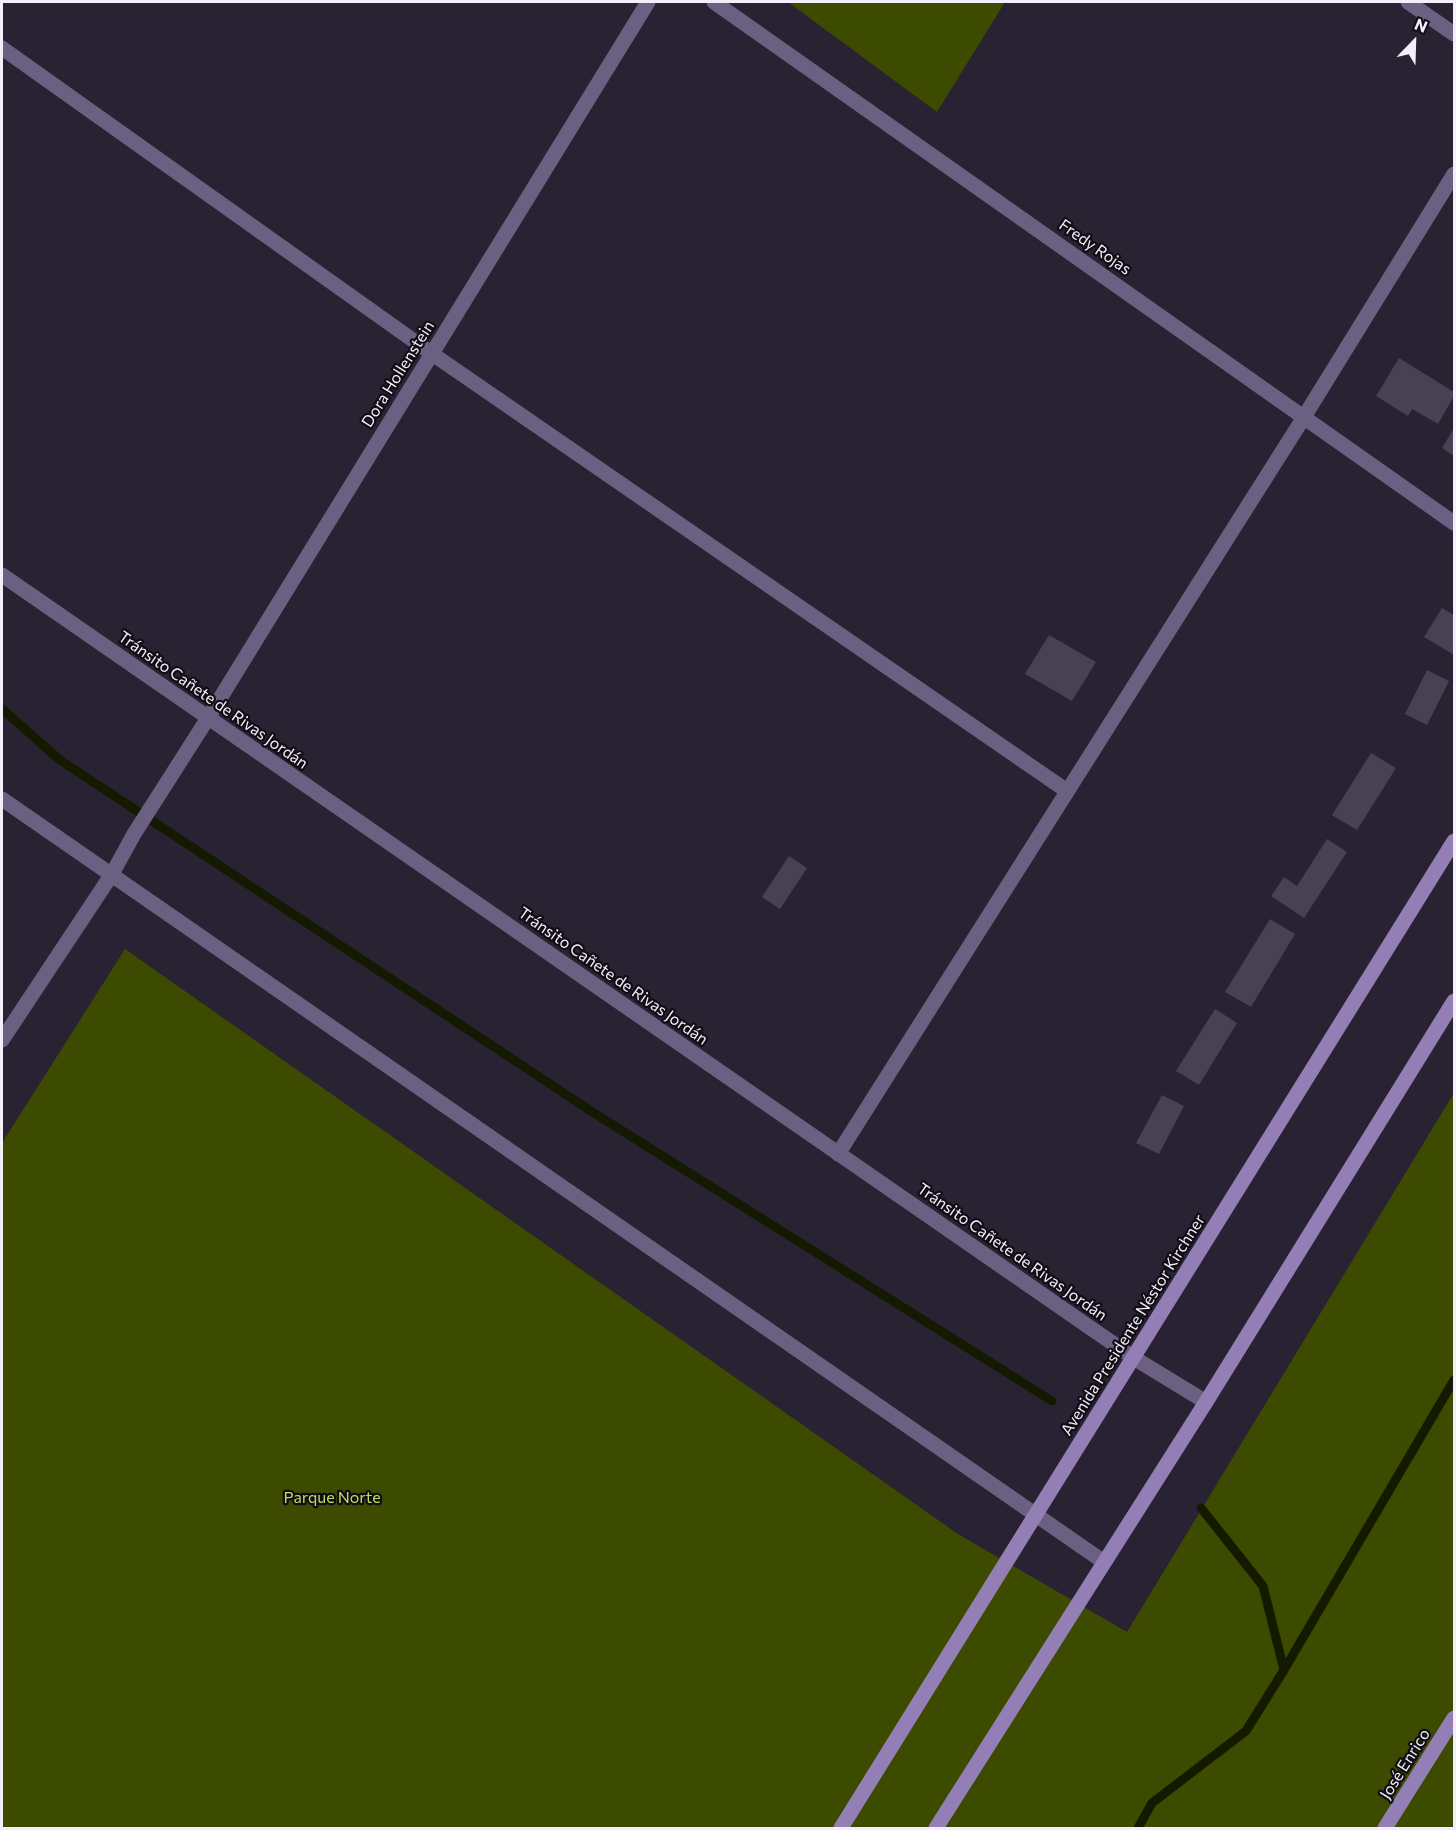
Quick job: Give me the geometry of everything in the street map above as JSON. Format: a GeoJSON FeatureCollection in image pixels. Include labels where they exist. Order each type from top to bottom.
{"type":"FeatureCollection","features":[{"type":"Feature","properties":{"kind":"main road","name":"Avenida Presidente Néstor Kirchner"},"geometry":{"type":"LineString","coordinates":[[841,1828],[1455,841]]}},
{"type":"Feature","properties":{"kind":"main road"},"geometry":{"type":"LineString","coordinates":[[936,1828],[1206,1402],[1455,1001]]}},
{"type":"Feature","properties":{"kind":"main road","name":"José Enrico"},"geometry":{"type":"LineString","coordinates":[[1385,1828],[1455,1718]]}},
{"type":"Feature","properties":{"kind":"street","name":"Dora Hollenstein"},"geometry":{"type":"LineString","coordinates":[[2,1040],[112,874],[134,834],[208,718],[648,2]]}},
{"type":"Feature","properties":{"kind":"street","name":"Fredy Rojas"},"geometry":{"type":"LineString","coordinates":[[714,2],[1455,523]]}},
{"type":"Feature","properties":{"kind":"street"},"geometry":{"type":"LineString","coordinates":[[1408,2],[1455,34]]}},
{"type":"Feature","properties":{"kind":"street"},"geometry":{"type":"LineString","coordinates":[[2,48],[431,353],[1067,791]]}},
{"type":"Feature","properties":{"kind":"street"},"geometry":{"type":"LineString","coordinates":[[838,1154],[1455,174]]}},
{"type":"Feature","properties":{"kind":"street","name":"Tránsito Cañete de Rivas Jordán"},"geometry":{"type":"LineString","coordinates":[[2,575],[1134,1358],[1206,1402]]}},
{"type":"Feature","properties":{"kind":"street"},"geometry":{"type":"LineString","coordinates":[[2,799],[1104,1562]]}},
{"type":"Feature","properties":{"kind":"green space"},"geometry":{"type":"Polygon","coordinates":[[[788,2],[1005,2],[937,112],[788,2]]]}},
{"type":"Feature","properties":{"kind":"green space","name":"Parque Norte"},"geometry":{"type":"Polygon","coordinates":[[[125,949],[958,1534],[1127,1632],[1454,1093],[1454,1828],[2,1828],[2,1143],[125,949]]]}},
{"type":"Feature","properties":{"kind":"building"},"geometry":{"type":"Polygon","coordinates":[[[1399,358],[1454,392],[1438,424],[1412,409],[1408,416],[1376,396],[1399,358]]]}},
{"type":"Feature","properties":{"kind":"building"},"geometry":{"type":"Polygon","coordinates":[[[1454,428],[1454,456],[1442,448],[1454,428]]]}},
{"type":"Feature","properties":{"kind":"building"},"geometry":{"type":"Polygon","coordinates":[[[1442,608],[1454,615],[1454,655],[1424,637],[1442,608]]]}},
{"type":"Feature","properties":{"kind":"building"},"geometry":{"type":"Polygon","coordinates":[[[1049,635],[1096,662],[1072,701],[1025,674],[1049,635]]]}},
{"type":"Feature","properties":{"kind":"building"},"geometry":{"type":"Polygon","coordinates":[[[1427,670],[1449,681],[1427,725],[1405,714],[1427,670]]]}},
{"type":"Feature","properties":{"kind":"building"},"geometry":{"type":"Polygon","coordinates":[[[1371,753],[1396,768],[1357,830],[1332,815],[1371,753]]]}},
{"type":"Feature","properties":{"kind":"building"},"geometry":{"type":"Polygon","coordinates":[[[1327,839],[1347,852],[1304,918],[1271,896],[1284,877],[1297,886],[1327,839]]]}},
{"type":"Feature","properties":{"kind":"building"},"geometry":{"type":"Polygon","coordinates":[[[789,856],[807,868],[780,909],[762,897],[789,856]]]}},
{"type":"Feature","properties":{"kind":"building"},"geometry":{"type":"Polygon","coordinates":[[[1270,919],[1295,934],[1251,1007],[1225,992],[1270,919]]]}},
{"type":"Feature","properties":{"kind":"building"},"geometry":{"type":"Polygon","coordinates":[[[1215,1009],[1237,1023],[1199,1085],[1176,1071],[1215,1009]]]}},
{"type":"Feature","properties":{"kind":"building"},"geometry":{"type":"Polygon","coordinates":[[[1162,1095],[1184,1106],[1159,1154],[1136,1143],[1162,1095]]]}},
{"type":"Feature","properties":{"kind":"waterway"},"geometry":{"type":"LineString","coordinates":[[2,709],[60,760],[594,1113],[1052,1401]]}},
{"type":"Feature","properties":{"kind":"waterway"},"geometry":{"type":"LineString","coordinates":[[1284,1670],[1454,1380]]}},
{"type":"Feature","properties":{"kind":"waterway"},"geometry":{"type":"LineString","coordinates":[[1138,1828],[1152,1803],[1246,1731],[1284,1670],[1263,1586],[1201,1508]]}}]}
